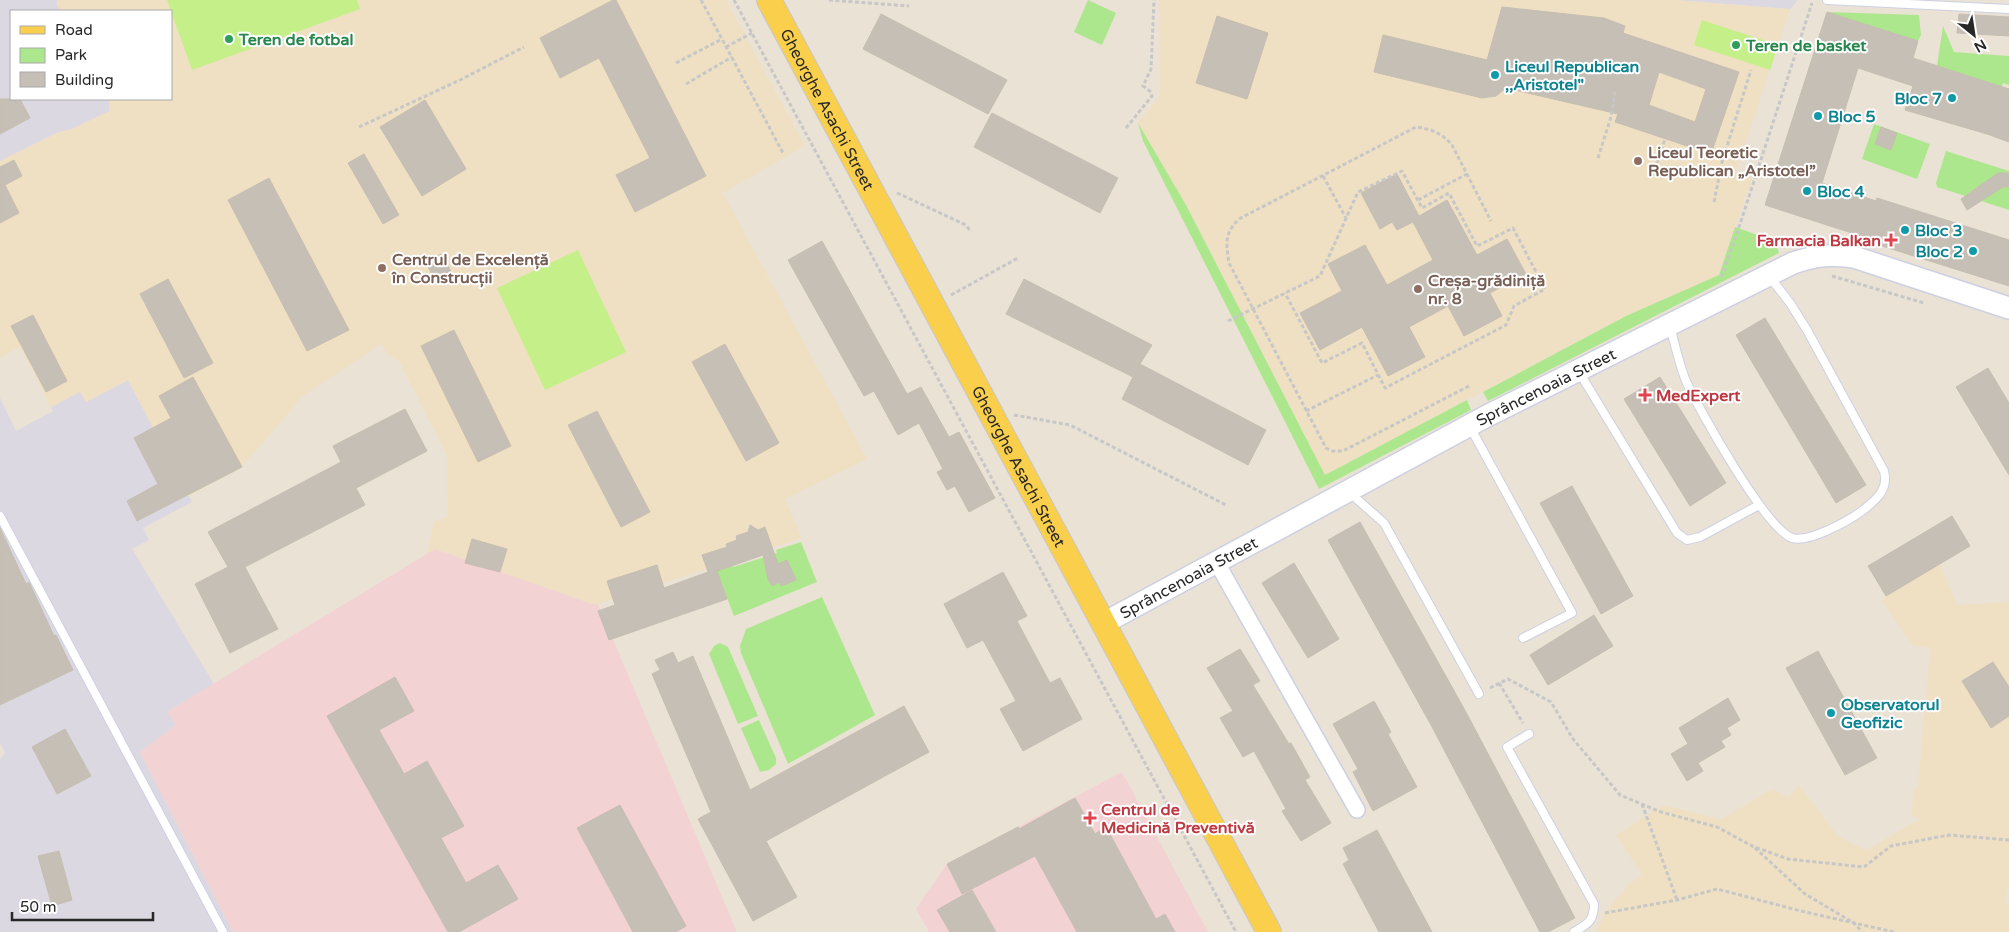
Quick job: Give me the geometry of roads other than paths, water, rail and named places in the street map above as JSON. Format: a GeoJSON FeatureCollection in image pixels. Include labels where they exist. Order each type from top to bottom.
{"type":"FeatureCollection","features":[{"type":"Feature","properties":{"kind":"main road","name":"Gheorghe Asachi Street"},"geometry":{"type":"LineString","coordinates":[[769,0],[1269,932]]}},
{"type":"Feature","properties":{"kind":"street","name":"Sprâncenoaia Street"},"geometry":{"type":"LineString","coordinates":[[1104,623],[1469,425],[1793,263],[1814,256],[1832,254],[1854,257],[2009,308]]}},
{"type":"Feature","properties":{"kind":"street"},"geometry":{"type":"LineString","coordinates":[[1217,563],[1357,810]]}},
{"type":"Feature","properties":{"kind":"lane"},"geometry":{"type":"LineString","coordinates":[[1827,0],[2009,9]]}},
{"type":"Feature","properties":{"kind":"lane"},"geometry":{"type":"LineString","coordinates":[[1670,324],[1687,383],[1750,494],[1776,527],[1790,537],[1797,539],[1811,537],[1853,517],[1876,500],[1883,490],[1886,479],[1876,455],[1807,330],[1790,302],[1768,275]]}},
{"type":"Feature","properties":{"kind":"lane"},"geometry":{"type":"LineString","coordinates":[[1578,370],[1677,533],[1687,540],[1700,537],[1759,505]]}},
{"type":"Feature","properties":{"kind":"lane"},"geometry":{"type":"LineString","coordinates":[[1469,425],[1572,612],[1523,638]]}},
{"type":"Feature","properties":{"kind":"lane"},"geometry":{"type":"LineString","coordinates":[[1348,492],[1384,522],[1479,694]]}},
{"type":"Feature","properties":{"kind":"lane"},"geometry":{"type":"LineString","coordinates":[[0,516],[223,932]]}},
{"type":"Feature","properties":{"kind":"lane"},"geometry":{"type":"LineString","coordinates":[[1529,734],[1507,747],[1594,904],[1594,915],[1586,924],[1574,932]]}},
{"type":"Feature","properties":{"kind":"place","name":"Teren de fotbal"},"geometry":{"type":"Point","coordinates":[229,39]}},
{"type":"Feature","properties":{"kind":"place","name":"Teren de basket"},"geometry":{"type":"Point","coordinates":[1736,45]}},
{"type":"Feature","properties":{"kind":"place","name":"Liceul Republican ,,Aristotel\""},"geometry":{"type":"Point","coordinates":[1495,75]}},
{"type":"Feature","properties":{"kind":"place","name":"Bloc 7"},"geometry":{"type":"Point","coordinates":[1952,98]}},
{"type":"Feature","properties":{"kind":"place","name":"Bloc 5"},"geometry":{"type":"Point","coordinates":[1818,116]}},
{"type":"Feature","properties":{"kind":"place","name":"Liceul Teoretic Republican „Aristotel”"},"geometry":{"type":"Point","coordinates":[1638,161]}},
{"type":"Feature","properties":{"kind":"place","name":"Bloc 4"},"geometry":{"type":"Point","coordinates":[1807,191]}},
{"type":"Feature","properties":{"kind":"place","name":"Bloc 3"},"geometry":{"type":"Point","coordinates":[1905,230]}},
{"type":"Feature","properties":{"kind":"place","name":"Farmacia Balkan"},"geometry":{"type":"Point","coordinates":[1891,240]}},
{"type":"Feature","properties":{"kind":"place","name":"Bloc 2"},"geometry":{"type":"Point","coordinates":[1973,251]}},
{"type":"Feature","properties":{"kind":"place","name":"Centrul de Excelență în Construcții"},"geometry":{"type":"Point","coordinates":[382,268]}},
{"type":"Feature","properties":{"kind":"place","name":"Creșa-grădiniță nr. 8"},"geometry":{"type":"Point","coordinates":[1418,289]}},
{"type":"Feature","properties":{"kind":"place","name":"MedExpert"},"geometry":{"type":"Point","coordinates":[1645,395]}},
{"type":"Feature","properties":{"kind":"place","name":"Observatorul Geofizic"},"geometry":{"type":"Point","coordinates":[1831,713]}},
{"type":"Feature","properties":{"kind":"place","name":"Centrul de Medicină Preventivă"},"geometry":{"type":"Point","coordinates":[1090,818]}}]}
